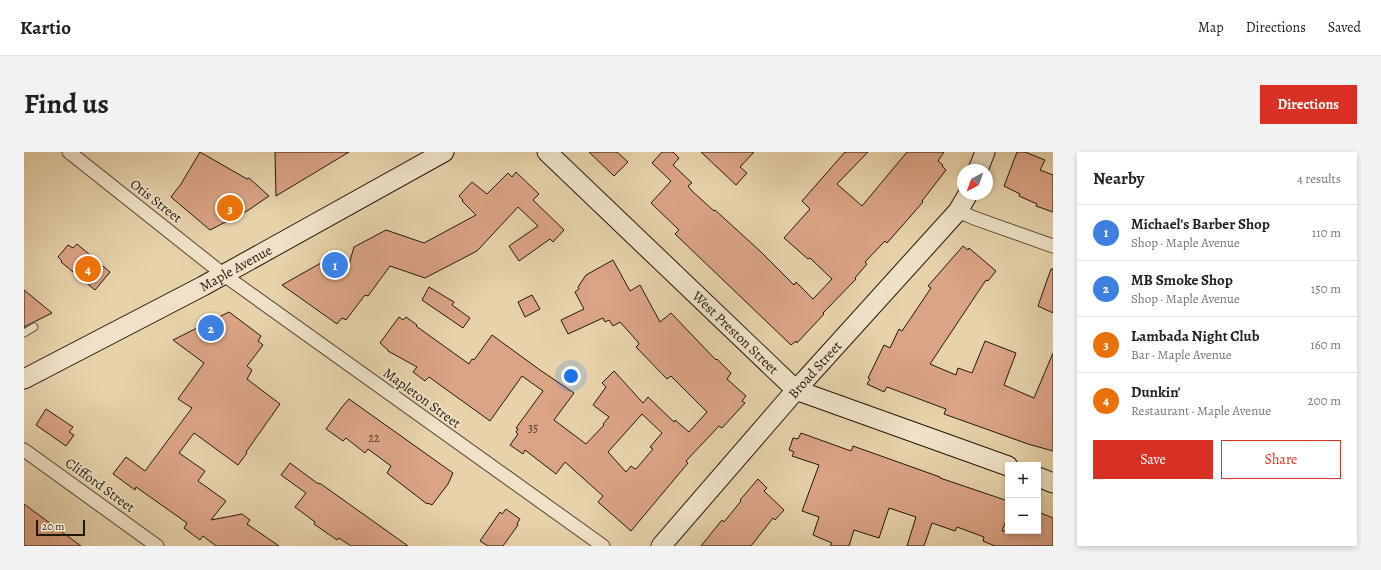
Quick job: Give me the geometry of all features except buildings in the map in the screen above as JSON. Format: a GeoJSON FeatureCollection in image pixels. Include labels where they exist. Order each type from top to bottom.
{"type":"FeatureCollection","features":[{"type":"Feature","properties":{"kind":"main road","name":"Maple Avenue"},"geometry":{"type":"LineString","coordinates":[[24,379],[224,275],[444,152]]}},
{"type":"Feature","properties":{"kind":"main road","name":"West Preston Street"},"geometry":{"type":"LineString","coordinates":[[547,152],[796,390],[1005,465]]}},
{"type":"Feature","properties":{"kind":"main road"},"geometry":{"type":"LineString","coordinates":[[980,164],[984,152]]}},
{"type":"Feature","properties":{"kind":"main road","name":"Broad Street"},"geometry":{"type":"LineString","coordinates":[[661,546],[796,390],[958,210],[964,200]]}},
{"type":"Feature","properties":{"kind":"main road"},"geometry":{"type":"LineString","coordinates":[[1041,478],[1053,483]]}},
{"type":"Feature","properties":{"kind":"street","name":"Otis Street"},"geometry":{"type":"LineString","coordinates":[[69,152],[224,275]]}},
{"type":"Feature","properties":{"kind":"street"},"geometry":{"type":"LineString","coordinates":[[958,210],[974,218],[1053,246]]}},
{"type":"Feature","properties":{"kind":"street","name":"Mapleton Street"},"geometry":{"type":"LineString","coordinates":[[224,275],[603,546]]}},
{"type":"Feature","properties":{"kind":"street","name":"Clifford Street"},"geometry":{"type":"LineString","coordinates":[[24,450],[157,546]]}},
{"type":"Feature","properties":{"kind":"lane"},"geometry":{"type":"LineString","coordinates":[[24,332],[34,327]]}},
{"type":"Feature","properties":{"kind":"place","name":"Lambada Night Club"},"geometry":{"type":"Point","coordinates":[230,208]}},
{"type":"Feature","properties":{"kind":"place","name":"Michael's Barber Shop"},"geometry":{"type":"Point","coordinates":[335,265]}},
{"type":"Feature","properties":{"kind":"place","name":"Dunkin'"},"geometry":{"type":"Point","coordinates":[88,269]}},
{"type":"Feature","properties":{"kind":"place","name":"MB Smoke Shop"},"geometry":{"type":"Point","coordinates":[211,328]}}]}
